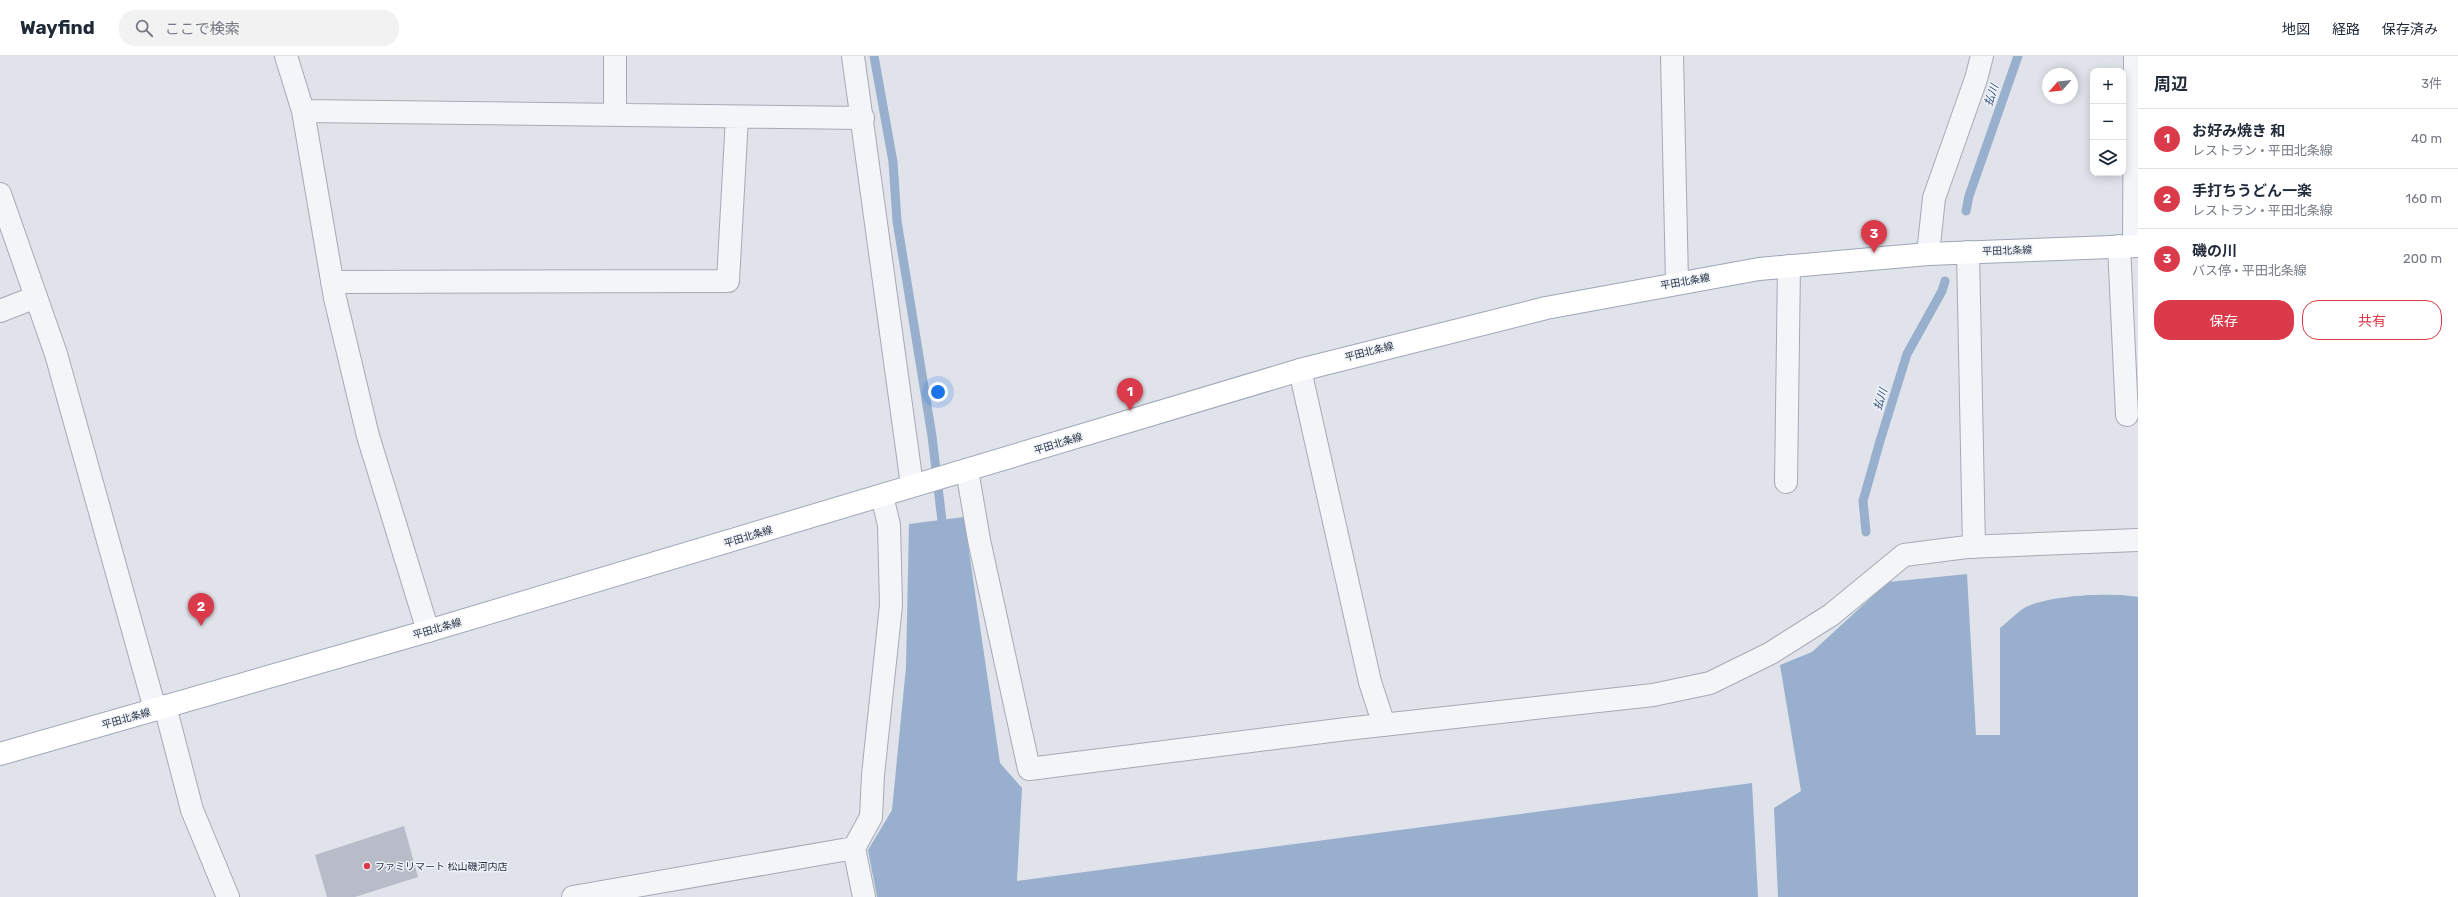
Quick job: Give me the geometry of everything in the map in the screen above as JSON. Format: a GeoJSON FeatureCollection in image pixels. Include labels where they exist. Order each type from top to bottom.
{"type":"FeatureCollection","features":[{"type":"Feature","properties":{"kind":"main road","name":"平田北条線"},"geometry":{"type":"LineString","coordinates":[[0,754],[428,631],[1300,370],[1546,308],[1677,282],[1789,266],[1928,254],[2130,246]]}},
{"type":"Feature","properties":{"kind":"street"},"geometry":{"type":"LineString","coordinates":[[286,56],[303,111],[332,282],[368,436],[428,631]]}},
{"type":"Feature","properties":{"kind":"street"},"geometry":{"type":"LineString","coordinates":[[615,56],[615,115]]}},
{"type":"Feature","properties":{"kind":"street"},"geometry":{"type":"LineString","coordinates":[[853,56],[916,484]]}},
{"type":"Feature","properties":{"kind":"street"},"geometry":{"type":"LineString","coordinates":[[1672,56],[1677,282]]}},
{"type":"Feature","properties":{"kind":"street"},"geometry":{"type":"LineString","coordinates":[[1928,254],[1934,198],[1976,80],[1982,56]]}},
{"type":"Feature","properties":{"kind":"street"},"geometry":{"type":"LineString","coordinates":[[2127,415],[2135,56]]}},
{"type":"Feature","properties":{"kind":"street"},"geometry":{"type":"LineString","coordinates":[[303,111],[863,118]]}},
{"type":"Feature","properties":{"kind":"street"},"geometry":{"type":"LineString","coordinates":[[332,282],[728,281],[738,117]]}},
{"type":"Feature","properties":{"kind":"street"},"geometry":{"type":"LineString","coordinates":[[0,194],[56,354],[160,708],[192,810],[228,897]]}},
{"type":"Feature","properties":{"kind":"street"},"geometry":{"type":"LineString","coordinates":[[1968,252],[1974,547]]}},
{"type":"Feature","properties":{"kind":"street"},"geometry":{"type":"LineString","coordinates":[[1786,482],[1789,266]]}},
{"type":"Feature","properties":{"kind":"street"},"geometry":{"type":"LineString","coordinates":[[0,310],[36,297]]}},
{"type":"Feature","properties":{"kind":"street"},"geometry":{"type":"LineString","coordinates":[[1300,370],[1370,682],[1384,725]]}},
{"type":"Feature","properties":{"kind":"street"},"geometry":{"type":"LineString","coordinates":[[957,472],[979,540],[1029,769],[1384,725],[1653,695],[1710,684],[1771,653],[1831,615],[1904,555],[1974,547],[2138,540]]}},
{"type":"Feature","properties":{"kind":"street"},"geometry":{"type":"LineString","coordinates":[[864,897],[854,848],[871,817],[873,775],[891,605],[890,524],[882,496]]}},
{"type":"Feature","properties":{"kind":"street"},"geometry":{"type":"LineString","coordinates":[[573,897],[854,848]]}},
{"type":"Feature","properties":{"kind":"water"},"geometry":{"type":"Polygon","coordinates":[[[964,517],[1000,763],[1022,788],[1017,881],[1752,783],[1758,897],[877,897],[868,850],[892,810],[906,667],[909,524],[964,517]]]}},
{"type":"Feature","properties":{"kind":"water"},"geometry":{"type":"Polygon","coordinates":[[[1967,574],[1976,735],[2000,735],[2000,628],[2016,614],[2026,607],[2036,603],[2065,597],[2113,595],[2138,597],[2138,897],[1778,897],[1774,808],[1801,791],[1780,665],[1812,652],[1888,582],[1967,574]]]}},
{"type":"Feature","properties":{"kind":"building","name":"ファミリマート 松山磯河内店"},"geometry":{"type":"Polygon","coordinates":[[[404,826],[418,877],[355,897],[327,897],[315,855],[404,826]]]}},
{"type":"Feature","properties":{"kind":"waterway"},"geometry":{"type":"LineString","coordinates":[[874,56],[893,162],[897,221],[932,436],[942,521]]}},
{"type":"Feature","properties":{"kind":"waterway","name":"払川"},"geometry":{"type":"LineString","coordinates":[[1966,211],[1969,196],[2018,56]]}},
{"type":"Feature","properties":{"kind":"waterway","name":"払川"},"geometry":{"type":"LineString","coordinates":[[1866,532],[1863,501],[1907,354],[1942,291],[1945,281]]}},
{"type":"Feature","properties":{"kind":"place","name":"磯の川"},"geometry":{"type":"Point","coordinates":[1874,253]}},
{"type":"Feature","properties":{"kind":"place","name":"お好み焼き 和"},"geometry":{"type":"Point","coordinates":[1130,411]}},
{"type":"Feature","properties":{"kind":"place","name":"手打ちうどん一楽"},"geometry":{"type":"Point","coordinates":[201,626]}},
{"type":"Feature","properties":{"kind":"place","name":"ファミリマート 松山磯河内店"},"geometry":{"type":"Point","coordinates":[367,866]}}]}
